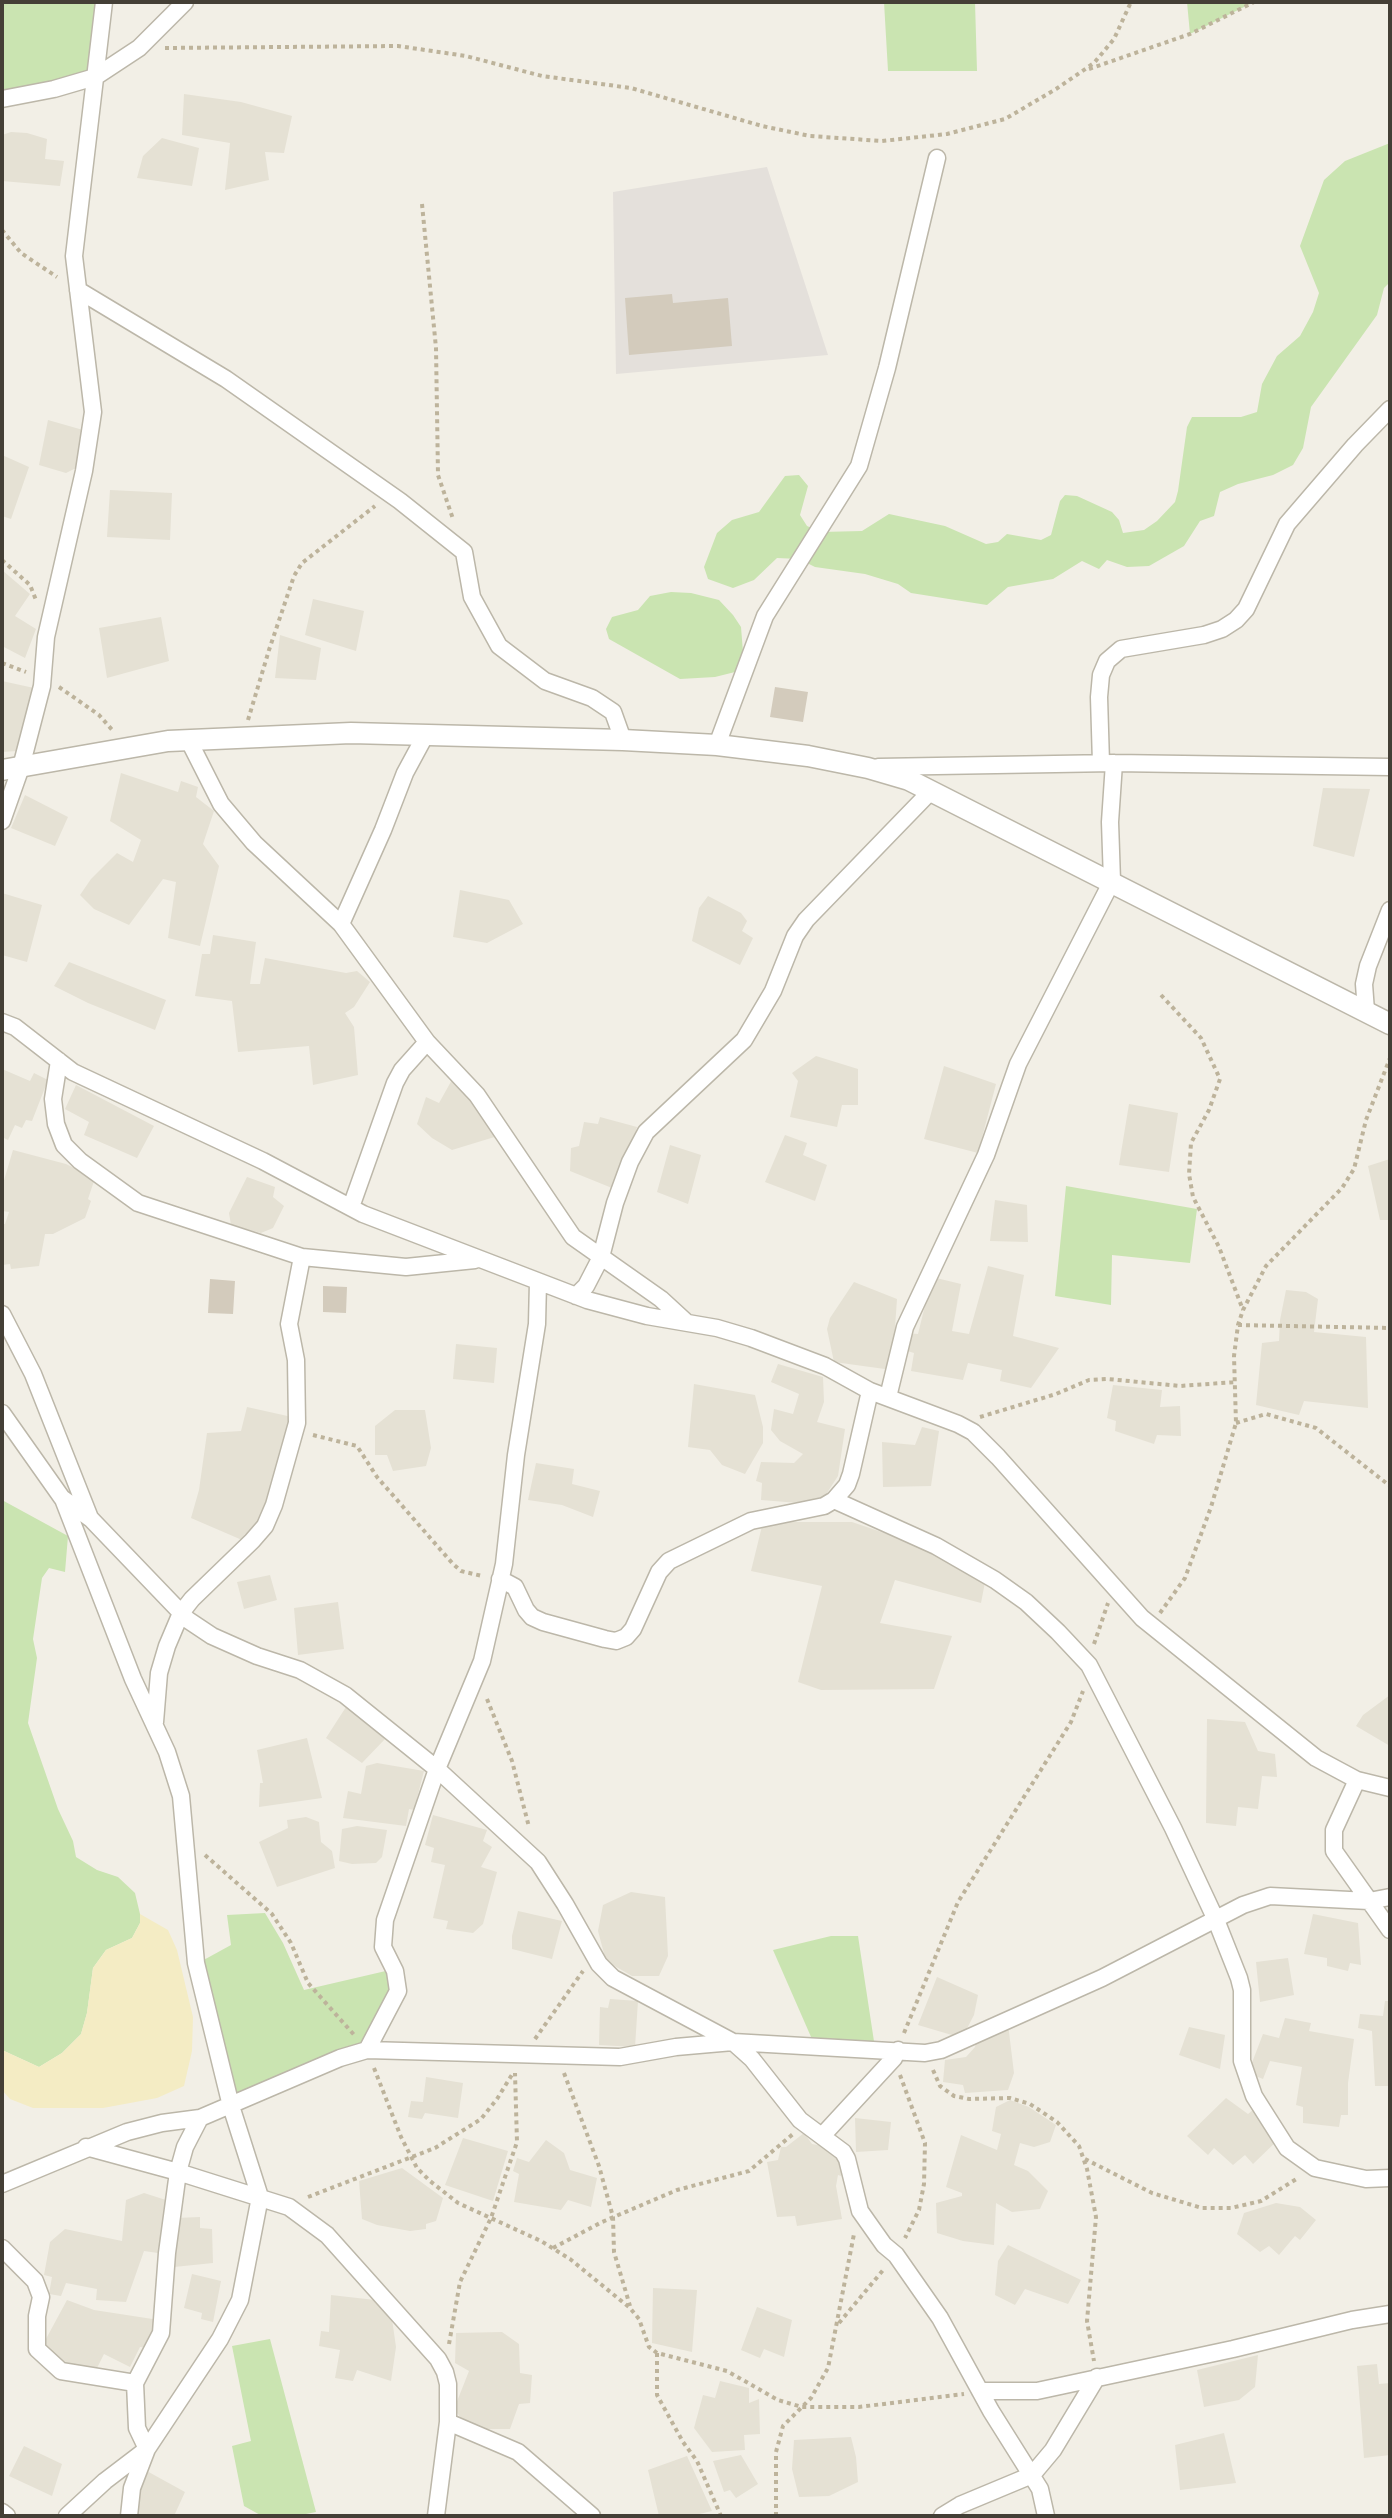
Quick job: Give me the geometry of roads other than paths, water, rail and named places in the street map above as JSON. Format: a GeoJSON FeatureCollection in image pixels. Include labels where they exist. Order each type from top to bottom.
{"type":"FeatureCollection","features":[{"type":"Feature","properties":{"kind":"street"},"geometry":{"type":"LineString","coordinates":[[2,821],[11,768],[43,678],[46,637],[84,471],[93,412],[74,256],[104,2]]}},
{"type":"Feature","properties":{"kind":"street"},"geometry":{"type":"LineString","coordinates":[[2,99],[95,77],[139,48],[185,2]]}},
{"type":"Feature","properties":{"kind":"street"},"geometry":{"type":"LineString","coordinates":[[717,745],[765,616],[859,466],[887,368],[937,158]]}},
{"type":"Feature","properties":{"kind":"street"},"geometry":{"type":"LineString","coordinates":[[78,290],[226,379],[390,495],[464,552],[472,597],[499,646],[545,681],[592,698],[613,712],[623,740]]}},
{"type":"Feature","properties":{"kind":"street"},"geometry":{"type":"LineString","coordinates":[[888,1397],[905,1327],[986,1155],[1018,1064],[1112,881],[1107,763],[1099,697],[1101,675],[1107,661],[1121,649],[1204,635],[1236,620],[1246,609],[1287,524],[1390,409]]}},
{"type":"Feature","properties":{"kind":"street"},"geometry":{"type":"LineString","coordinates":[[11,768],[188,739],[351,733],[623,740],[717,745],[808,756],[902,777],[1390,1024]]}},
{"type":"Feature","properties":{"kind":"street"},"geometry":{"type":"LineString","coordinates":[[341,924],[405,773],[425,736]]}},
{"type":"Feature","properties":{"kind":"street"},"geometry":{"type":"LineString","coordinates":[[188,739],[221,804],[235,822],[341,924],[427,1042],[477,1095],[573,1237],[661,1299],[686,1322]]}},
{"type":"Feature","properties":{"kind":"street"},"geometry":{"type":"LineString","coordinates":[[868,768],[1107,763],[1390,767]]}},
{"type":"Feature","properties":{"kind":"street"},"geometry":{"type":"LineString","coordinates":[[576,1296],[586,1286],[601,1257],[619,1192],[646,1132],[744,1040],[773,991],[795,936],[806,920],[931,791]]}},
{"type":"Feature","properties":{"kind":"street"},"geometry":{"type":"LineString","coordinates":[[1366,1011],[1364,984],[1368,966],[1390,910]]}},
{"type":"Feature","properties":{"kind":"street"},"geometry":{"type":"LineString","coordinates":[[2,1022],[15,1027],[73,1072],[263,1161],[351,1207],[576,1296],[647,1316],[717,1328],[766,1344],[825,1366],[870,1391],[973,1432],[1114,1590],[1152,1625],[1316,1758],[1357,1780],[1390,1788]]}},
{"type":"Feature","properties":{"kind":"street"},"geometry":{"type":"LineString","coordinates":[[351,1207],[395,1083],[402,1070],[427,1042]]}},
{"type":"Feature","properties":{"kind":"street"},"geometry":{"type":"LineString","coordinates":[[59,1061],[53,1099],[56,1124],[64,1145],[80,1161],[138,1203],[302,1257],[406,1267],[479,1259]]}},
{"type":"Feature","properties":{"kind":"street"},"geometry":{"type":"LineString","coordinates":[[155,1726],[159,1673],[181,1613],[265,1526],[274,1505],[295,1431],[298,1386],[289,1324],[302,1257]]}},
{"type":"Feature","properties":{"kind":"street"},"geometry":{"type":"LineString","coordinates":[[367,2050],[398,1991],[395,1971],[383,1947],[385,1920],[437,1769],[482,1661],[500,1579],[537,1324],[538,1282]]}},
{"type":"Feature","properties":{"kind":"street"},"geometry":{"type":"LineString","coordinates":[[2,1314],[33,1374],[91,1519]]}},
{"type":"Feature","properties":{"kind":"street"},"geometry":{"type":"LineString","coordinates":[[500,1579],[515,1587],[532,1617],[558,1627],[616,1641],[626,1637],[633,1629],[659,1572],[681,1553],[751,1521],[824,1506],[834,1500],[847,1485],[851,1474],[870,1391]]}},
{"type":"Feature","properties":{"kind":"street"},"geometry":{"type":"LineString","coordinates":[[2,1413],[62,1498],[133,1679],[167,1752],[181,1796],[196,1963],[231,2106],[260,2197],[240,2300],[220,2339],[147,2449],[132,2488],[129,2516]]}},
{"type":"Feature","properties":{"kind":"street"},"geometry":{"type":"LineString","coordinates":[[62,1498],[91,1519],[181,1613],[212,1636],[257,1656],[300,1670],[345,1695],[437,1769],[538,1862],[594,1956],[613,1978],[733,2042],[752,2059],[806,2124],[839,2148],[847,2159],[860,2211],[884,2245],[896,2255],[940,2318],[1040,2489],[1046,2516]]}},
{"type":"Feature","properties":{"kind":"street"},"geometry":{"type":"LineString","coordinates":[[834,1500],[936,1546],[995,1580],[1026,1602],[1089,1665],[1173,1828],[1216,1920],[1242,1990],[1242,2061],[1250,2086],[1287,2148],[1315,2168],[1366,2179],[1390,2178]]}},
{"type":"Feature","properties":{"kind":"street"},"geometry":{"type":"LineString","coordinates":[[1357,1780],[1334,1830],[1334,1851],[1390,1930]]}},
{"type":"Feature","properties":{"kind":"street"},"geometry":{"type":"LineString","coordinates":[[2,2184],[86,2147],[139,2129],[200,2118],[340,2058],[367,2050],[620,2057],[676,2047],[733,2042],[896,2054],[941,2050],[1027,2013],[1243,1905],[1270,1896],[1369,1901],[1390,1897]]}},
{"type":"Feature","properties":{"kind":"street"},"geometry":{"type":"LineString","coordinates":[[822,2136],[896,2054]]}},
{"type":"Feature","properties":{"kind":"street"},"geometry":{"type":"LineString","coordinates":[[147,2449],[137,2428],[135,2383],[161,2333],[167,2253],[178,2172],[185,2147],[200,2118]]}},
{"type":"Feature","properties":{"kind":"street"},"geometry":{"type":"LineString","coordinates":[[86,2147],[289,2207],[327,2235],[438,2359],[445,2372],[448,2422],[436,2516]]}},
{"type":"Feature","properties":{"kind":"street"},"geometry":{"type":"LineString","coordinates":[[2,2248],[35,2281],[41,2297],[37,2316],[37,2349],[61,2371],[135,2383]]}},
{"type":"Feature","properties":{"kind":"street"},"geometry":{"type":"LineString","coordinates":[[980,2391],[1037,2391],[1390,2314]]}},
{"type":"Feature","properties":{"kind":"street"},"geometry":{"type":"LineString","coordinates":[[942,2516],[960,2505],[1032,2475],[1053,2450],[1097,2377]]}},
{"type":"Feature","properties":{"kind":"street"},"geometry":{"type":"LineString","coordinates":[[448,2422],[518,2452],[592,2516]]}},
{"type":"Feature","properties":{"kind":"street"},"geometry":{"type":"LineString","coordinates":[[67,2516],[105,2481],[147,2449]]}},
{"type":"Feature","properties":{"kind":"street"},"geometry":{"type":"LineString","coordinates":[[2,2512],[7,2516]]}}]}
